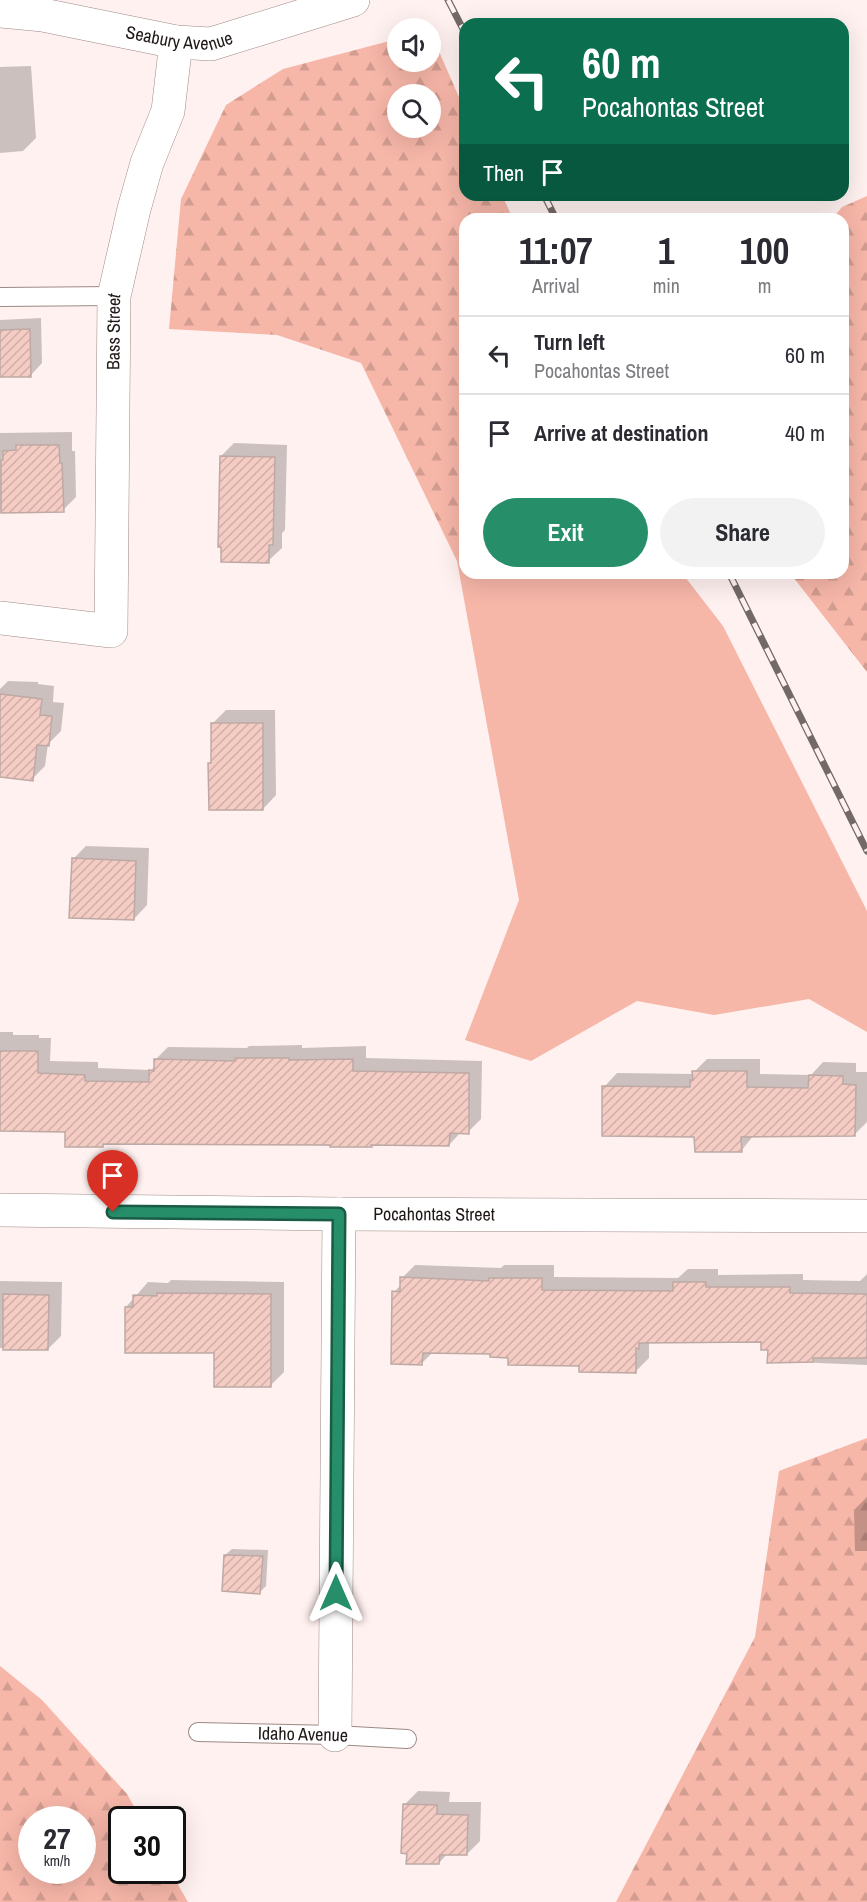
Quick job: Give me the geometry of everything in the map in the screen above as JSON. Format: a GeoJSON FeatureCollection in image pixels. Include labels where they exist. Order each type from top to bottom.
{"type":"FeatureCollection","features":[{"type":"Feature","properties":{"kind":"street","name":"Seabury Avenue"},"geometry":{"type":"LineString","coordinates":[[0,11],[43,15],[176,42],[211,44],[353,0]]}},
{"type":"Feature","properties":{"kind":"street","name":"Bass Street"},"geometry":{"type":"LineString","coordinates":[[0,618],[111,631],[114,296],[147,163],[168,111],[176,42]]}},
{"type":"Feature","properties":{"kind":"street","name":"Pocahontas Street"},"geometry":{"type":"LineString","coordinates":[[0,1210],[867,1216]]}},
{"type":"Feature","properties":{"kind":"street"},"geometry":{"type":"LineString","coordinates":[[335,1735],[339,1214]]}},
{"type":"Feature","properties":{"kind":"lane"},"geometry":{"type":"LineString","coordinates":[[0,297],[114,296]]}},
{"type":"Feature","properties":{"kind":"lane","name":"Idaho Avenue"},"geometry":{"type":"LineString","coordinates":[[198,1732],[407,1739]]}},
{"type":"Feature","properties":{"kind":"green space"},"geometry":{"type":"Polygon","coordinates":[[[387,42],[387,72],[441,72],[441,56],[459,97],[459,201],[505,201],[510,213],[459,213],[459,561],[361,363],[277,335],[169,329],[181,199],[226,105],[283,69],[387,42]]]}},
{"type":"Feature","properties":{"kind":"green space"},"geometry":{"type":"Polygon","coordinates":[[[867,196],[867,672],[795,579],[849,579],[849,213],[837,213],[842,207],[867,196]]]}},
{"type":"Feature","properties":{"kind":"green space"},"geometry":{"type":"Polygon","coordinates":[[[460,579],[687,579],[723,626],[867,911],[867,1032],[809,999],[714,1015],[637,1001],[531,1061],[465,1040],[519,900],[460,579]]]}},
{"type":"Feature","properties":{"kind":"green space"},"geometry":{"type":"Polygon","coordinates":[[[867,1438],[867,1902],[616,1902],[755,1637],[779,1471],[867,1438]]]}},
{"type":"Feature","properties":{"kind":"green space"},"geometry":{"type":"Polygon","coordinates":[[[0,1666],[42,1700],[127,1794],[134,1806],[108,1806],[108,1884],[178,1884],[188,1902],[0,1902],[0,1666]]]}},
{"type":"Feature","properties":{"kind":"building"},"geometry":{"type":"Polygon","coordinates":[[[30,329],[31,377],[0,377],[0,330],[30,329]]]}},
{"type":"Feature","properties":{"kind":"building"},"geometry":{"type":"Polygon","coordinates":[[[16,445],[59,445],[64,512],[1,513],[1,460],[3,460],[3,451],[16,450],[16,445]]]}},
{"type":"Feature","properties":{"kind":"building"},"geometry":{"type":"Polygon","coordinates":[[[220,456],[275,457],[273,545],[269,545],[269,563],[221,562],[221,547],[218,547],[220,456]]]}},
{"type":"Feature","properties":{"kind":"building"},"geometry":{"type":"Polygon","coordinates":[[[0,694],[42,699],[40,715],[52,716],[49,746],[37,745],[33,781],[0,777],[0,694]]]}},
{"type":"Feature","properties":{"kind":"building"},"geometry":{"type":"Polygon","coordinates":[[[211,723],[263,723],[263,810],[209,810],[208,763],[211,763],[211,723]]]}},
{"type":"Feature","properties":{"kind":"building"},"geometry":{"type":"Polygon","coordinates":[[[72,858],[136,861],[134,920],[69,918],[72,858]]]}},
{"type":"Feature","properties":{"kind":"building"},"geometry":{"type":"Polygon","coordinates":[[[0,1051],[38,1051],[38,1073],[85,1075],[85,1081],[149,1082],[149,1070],[154,1071],[154,1059],[235,1061],[235,1058],[353,1059],[353,1071],[469,1073],[469,1134],[450,1133],[449,1146],[103,1144],[103,1147],[65,1147],[65,1132],[0,1131],[0,1051]]]}},
{"type":"Feature","properties":{"kind":"building"},"geometry":{"type":"Polygon","coordinates":[[[692,1071],[747,1071],[747,1087],[808,1088],[809,1075],[843,1076],[843,1084],[856,1085],[855,1136],[741,1137],[742,1152],[695,1152],[694,1137],[602,1136],[602,1086],[690,1087],[690,1080],[693,1080],[692,1071]]]}},
{"type":"Feature","properties":{"kind":"building"},"geometry":{"type":"Polygon","coordinates":[[[400,1277],[489,1281],[489,1278],[542,1278],[542,1290],[673,1291],[673,1282],[706,1282],[706,1287],[790,1287],[790,1293],[867,1294],[867,1358],[813,1358],[813,1362],[767,1363],[768,1350],[761,1350],[761,1342],[639,1343],[639,1349],[636,1348],[636,1373],[579,1372],[579,1366],[508,1365],[508,1358],[490,1357],[490,1354],[423,1353],[422,1365],[391,1364],[392,1291],[400,1292],[400,1277]]]}},
{"type":"Feature","properties":{"kind":"building"},"geometry":{"type":"Polygon","coordinates":[[[157,1293],[271,1294],[271,1387],[214,1387],[214,1353],[125,1353],[125,1307],[133,1307],[133,1295],[157,1296],[157,1293]]]}},
{"type":"Feature","properties":{"kind":"building"},"geometry":{"type":"Polygon","coordinates":[[[3,1294],[49,1295],[48,1350],[3,1350],[3,1294]]]}},
{"type":"Feature","properties":{"kind":"building"},"geometry":{"type":"Polygon","coordinates":[[[224,1555],[263,1556],[260,1594],[222,1591],[224,1555]]]}},
{"type":"Feature","properties":{"kind":"building"},"geometry":{"type":"Polygon","coordinates":[[[403,1804],[437,1805],[437,1814],[468,1815],[467,1855],[440,1855],[439,1864],[406,1864],[407,1854],[401,1853],[403,1804]]]}},
{"type":"Feature","properties":{"kind":"railway"},"geometry":{"type":"LineString","coordinates":[[448,0],[459,21]]}},
{"type":"Feature","properties":{"kind":"railway"},"geometry":{"type":"LineString","coordinates":[[547,201],[553,213]]}},
{"type":"Feature","properties":{"kind":"railway"},"geometry":{"type":"LineString","coordinates":[[732,579],[867,851]]}},
{"type":"Feature","properties":{"kind":"route"},"geometry":{"type":"LineString","coordinates":[[113,1212],[339,1214],[336,1593]]}}]}
